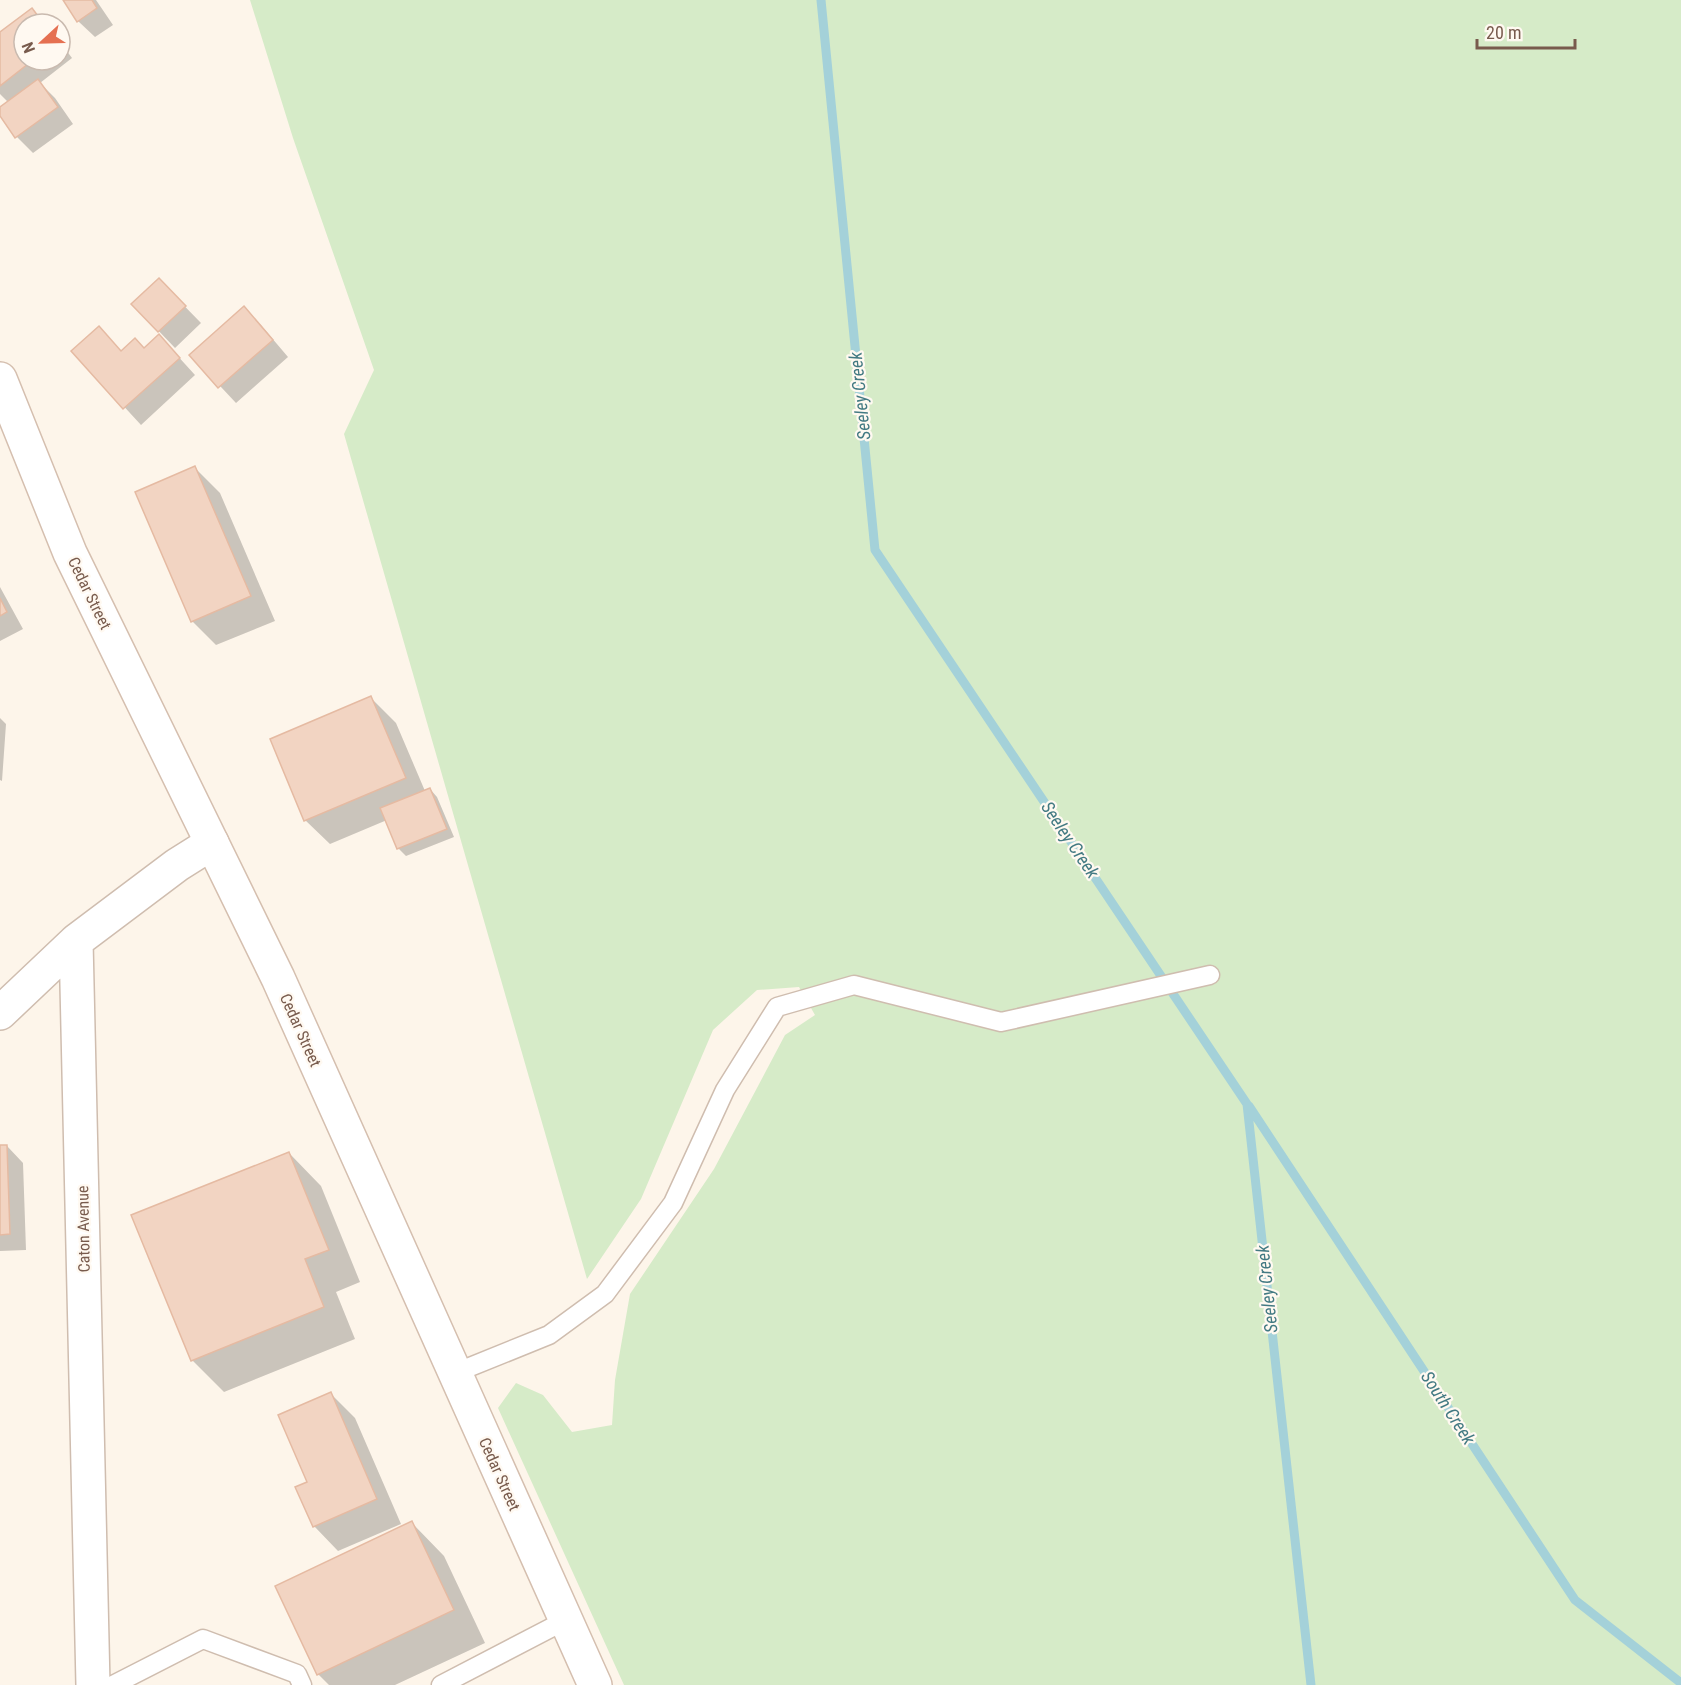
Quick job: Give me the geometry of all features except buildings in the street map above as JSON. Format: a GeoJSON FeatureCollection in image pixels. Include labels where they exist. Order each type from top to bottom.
{"type":"FeatureCollection","features":[{"type":"Feature","properties":{"kind":"main road","name":"Cedar Street"},"geometry":{"type":"LineString","coordinates":[[0,379],[70,553],[278,978],[595,1685]]}},
{"type":"Feature","properties":{"kind":"main road"},"geometry":{"type":"LineString","coordinates":[[0,1013],[76,941],[177,865],[212,843]]}},
{"type":"Feature","properties":{"kind":"main road","name":"Caton Avenue"},"geometry":{"type":"LineString","coordinates":[[76,941],[93,1685]]}},
{"type":"Feature","properties":{"kind":"lane"},"geometry":{"type":"LineString","coordinates":[[455,1373],[549,1335],[605,1294],[674,1203],[725,1090],[777,1007],[854,985],[1001,1022],[1210,975]]}},
{"type":"Feature","properties":{"kind":"lane"},"geometry":{"type":"LineString","coordinates":[[441,1685],[566,1620]]}},
{"type":"Feature","properties":{"kind":"lane"},"geometry":{"type":"LineString","coordinates":[[113,1685],[202,1639],[297,1674],[302,1685]]}},
{"type":"Feature","properties":{"kind":"green space"},"geometry":{"type":"Polygon","coordinates":[[[250,0],[1681,0],[1681,1685],[624,1685],[498,1408],[516,1383],[543,1395],[572,1432],[612,1425],[615,1380],[630,1294],[714,1169],[785,1035],[815,1015],[799,987],[757,990],[713,1030],[641,1199],[587,1279],[344,434],[374,370],[293,138],[250,0]]]}},
{"type":"Feature","properties":{"kind":"waterway","name":"Seeley Creek"},"geometry":{"type":"LineString","coordinates":[[821,0],[875,550],[1247,1104],[1311,1685]]}},
{"type":"Feature","properties":{"kind":"waterway","name":"South Creek"},"geometry":{"type":"LineString","coordinates":[[1249,1106],[1575,1600],[1681,1683]]}}]}
